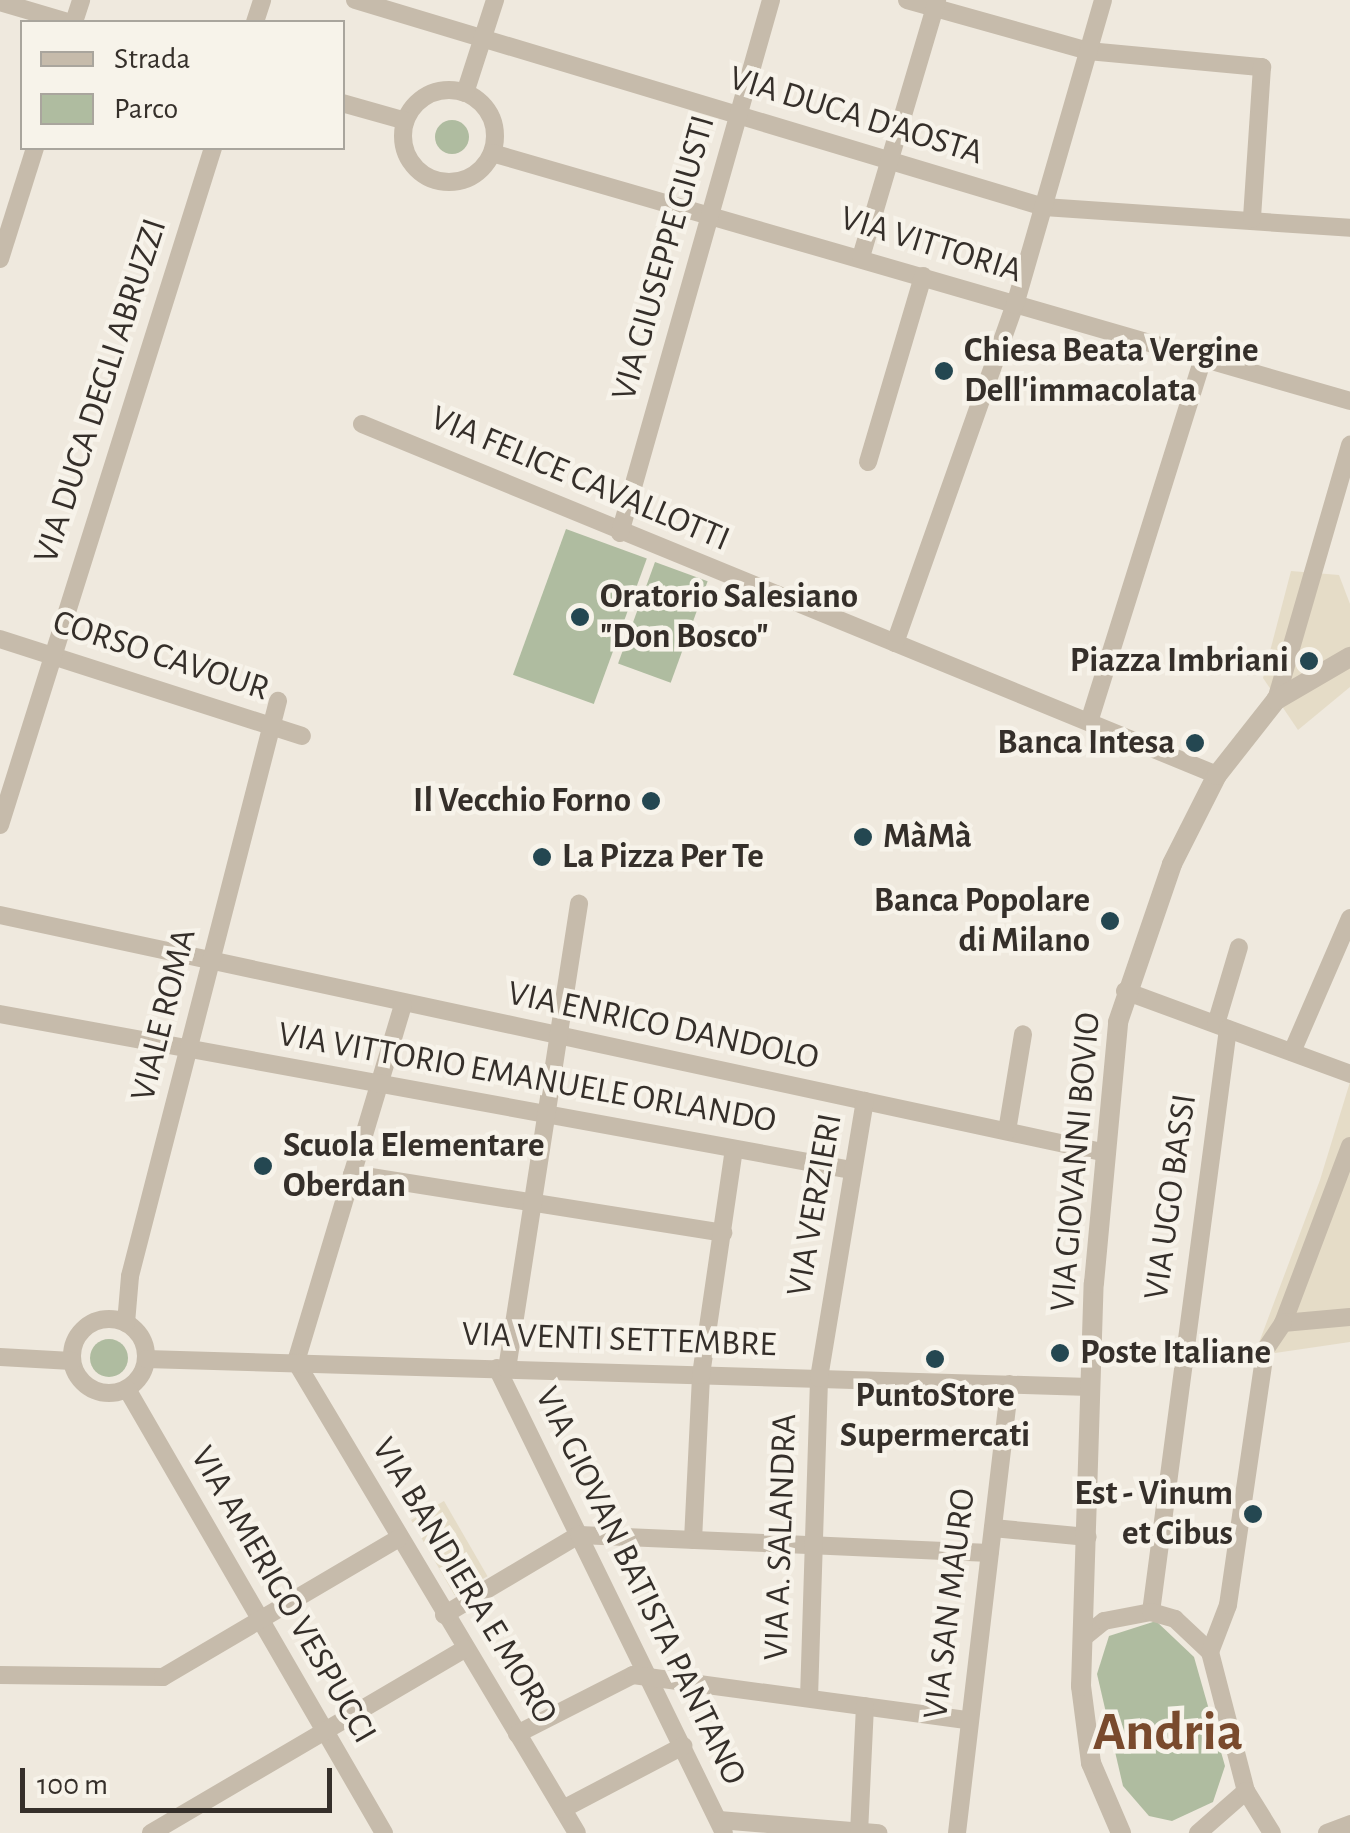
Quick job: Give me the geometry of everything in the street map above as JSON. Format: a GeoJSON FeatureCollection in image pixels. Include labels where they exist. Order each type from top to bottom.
{"type":"FeatureCollection","features":[{"type":"Feature","properties":{"kind":"street","name":"VIA DUCA D'AOSTA"},"geometry":{"type":"LineString","coordinates":[[355,0],[1044,206],[1350,228]]}},
{"type":"Feature","properties":{"kind":"street"},"geometry":{"type":"LineString","coordinates":[[465,93],[495,0]]}},
{"type":"Feature","properties":{"kind":"street","name":"VIA GIUSEPPE GIUSTI"},"geometry":{"type":"LineString","coordinates":[[620,533],[771,0]]}},
{"type":"Feature","properties":{"kind":"street"},"geometry":{"type":"LineString","coordinates":[[907,0],[935,4],[1088,50],[1262,66],[1252,219]]}},
{"type":"Feature","properties":{"kind":"street"},"geometry":{"type":"LineString","coordinates":[[895,643],[1015,305],[1103,0]]}},
{"type":"Feature","properties":{"kind":"street"},"geometry":{"type":"LineString","coordinates":[[0,2],[64,20]]}},
{"type":"Feature","properties":{"kind":"street"},"geometry":{"type":"LineString","coordinates":[[861,258],[935,4]]}},
{"type":"Feature","properties":{"kind":"street"},"geometry":{"type":"LineString","coordinates":[[465,93],[488,111],[492,153],[476,173],[438,180],[407,153],[406,120],[428,95],[465,93]]}},
{"type":"Feature","properties":{"kind":"street"},"geometry":{"type":"LineString","coordinates":[[345,105],[406,120]]}},
{"type":"Feature","properties":{"kind":"street"},"geometry":{"type":"LineString","coordinates":[[0,259],[34,150]]}},
{"type":"Feature","properties":{"kind":"street","name":"VIA DUCA DEGLI ABRUZZI"},"geometry":{"type":"LineString","coordinates":[[0,826],[213,150]]}},
{"type":"Feature","properties":{"kind":"street","name":"VIA VITTORIA"},"geometry":{"type":"LineString","coordinates":[[492,153],[1350,401]]}},
{"type":"Feature","properties":{"kind":"street"},"geometry":{"type":"LineString","coordinates":[[868,462],[923,276]]}},
{"type":"Feature","properties":{"kind":"street"},"geometry":{"type":"LineString","coordinates":[[1089,722],[1203,359]]}},
{"type":"Feature","properties":{"kind":"street","name":"VIA FELICE CAVALLOTTI"},"geometry":{"type":"LineString","coordinates":[[362,424],[1217,775]]}},
{"type":"Feature","properties":{"kind":"street"},"geometry":{"type":"LineString","coordinates":[[1276,700],[1316,574],[1350,445]]}},
{"type":"Feature","properties":{"kind":"street"},"geometry":{"type":"LineString","coordinates":[[1330,518],[1350,511]]}},
{"type":"Feature","properties":{"kind":"street","name":"CORSO CAVOUR"},"geometry":{"type":"LineString","coordinates":[[0,639],[302,736]]}},
{"type":"Feature","properties":{"kind":"street"},"geometry":{"type":"LineString","coordinates":[[1276,700],[1350,657]]}},
{"type":"Feature","properties":{"kind":"street","name":"VIA GIOVANNI BOVIO"},"geometry":{"type":"LineString","coordinates":[[1121,1833],[1091,1763],[1083,1638],[1102,1152],[1125,991],[1217,775],[1276,700]]}},
{"type":"Feature","properties":{"kind":"street","name":"VIALE ROMA"},"geometry":{"type":"LineString","coordinates":[[126,1323],[190,1048],[278,701]]}},
{"type":"Feature","properties":{"kind":"street"},"geometry":{"type":"LineString","coordinates":[[502,1369],[579,904]]}},
{"type":"Feature","properties":{"kind":"street","name":"VIA ENRICO DANDOLO"},"geometry":{"type":"LineString","coordinates":[[0,915],[402,1005],[1102,1152]]}},
{"type":"Feature","properties":{"kind":"street"},"geometry":{"type":"LineString","coordinates":[[1292,1052],[1350,918]]}},
{"type":"Feature","properties":{"kind":"street","name":"VIA UGO BASSI"},"geometry":{"type":"LineString","coordinates":[[1151,1612],[1222,1026],[1239,947]]}},
{"type":"Feature","properties":{"kind":"street"},"geometry":{"type":"LineString","coordinates":[[1125,991],[1292,1052],[1348,1067]]}},
{"type":"Feature","properties":{"kind":"street"},"geometry":{"type":"LineString","coordinates":[[296,1362],[402,1005]]}},
{"type":"Feature","properties":{"kind":"street","name":"VIA VITTORIO EMANUELE ORLANDO"},"geometry":{"type":"LineString","coordinates":[[0,1014],[852,1170]]}},
{"type":"Feature","properties":{"kind":"street"},"geometry":{"type":"LineString","coordinates":[[1007,1131],[1023,1034]]}},
{"type":"Feature","properties":{"kind":"street","name":"VIA VERZIERI"},"geometry":{"type":"LineString","coordinates":[[819,1378],[865,1101]]}},
{"type":"Feature","properties":{"kind":"street"},"geometry":{"type":"LineString","coordinates":[[1210,1652],[1228,1605],[1265,1350],[1283,1323],[1350,1146]]}},
{"type":"Feature","properties":{"kind":"street"},"geometry":{"type":"LineString","coordinates":[[693,1540],[701,1374],[734,1149]]}},
{"type":"Feature","properties":{"kind":"street"},"geometry":{"type":"LineString","coordinates":[[352,1174],[722,1233]]}},
{"type":"Feature","properties":{"kind":"street"},"geometry":{"type":"LineString","coordinates":[[1283,1323],[1350,1317]]}},
{"type":"Feature","properties":{"kind":"street"},"geometry":{"type":"LineString","coordinates":[[126,1323],[146,1359],[126,1389],[88,1386],[72,1361],[84,1330],[126,1323]]}},
{"type":"Feature","properties":{"kind":"street"},"geometry":{"type":"LineString","coordinates":[[0,1357],[72,1361]]}},
{"type":"Feature","properties":{"kind":"street","name":"VIA VENTI SETTEMBRE"},"geometry":{"type":"LineString","coordinates":[[146,1359],[1090,1387]]}},
{"type":"Feature","properties":{"kind":"street","name":"VIA BANDIERA E MORO"},"geometry":{"type":"LineString","coordinates":[[296,1362],[577,1833]]}},
{"type":"Feature","properties":{"kind":"street","name":"VIA GIOVAN BATISTA PANTANO"},"geometry":{"type":"LineString","coordinates":[[502,1369],[721,1826]]}},
{"type":"Feature","properties":{"kind":"street","name":"VIA A. SALANDRA"},"geometry":{"type":"LineString","coordinates":[[809,1698],[819,1378]]}},
{"type":"Feature","properties":{"kind":"street","name":"VIA SAN MAURO"},"geometry":{"type":"LineString","coordinates":[[957,1833],[1010,1384]]}},
{"type":"Feature","properties":{"kind":"street","name":"VIA AMERIGO VESPUCCI"},"geometry":{"type":"LineString","coordinates":[[126,1389],[384,1833]]}},
{"type":"Feature","properties":{"kind":"street"},"geometry":{"type":"LineString","coordinates":[[993,1528],[1088,1537]]}},
{"type":"Feature","properties":{"kind":"street"},"geometry":{"type":"LineString","coordinates":[[444,1614],[579,1535],[990,1554]]}},
{"type":"Feature","properties":{"kind":"street"},"geometry":{"type":"LineString","coordinates":[[0,1674],[163,1678],[400,1538]]}},
{"type":"Feature","properties":{"kind":"street"},"geometry":{"type":"LineString","coordinates":[[1083,1638],[1104,1621],[1151,1612],[1175,1619],[1210,1652],[1246,1791],[1272,1833]]}},
{"type":"Feature","properties":{"kind":"street"},"geometry":{"type":"LineString","coordinates":[[151,1833],[175,1827],[324,1732],[465,1649]]}},
{"type":"Feature","properties":{"kind":"street"},"geometry":{"type":"LineString","coordinates":[[517,1734],[632,1675],[968,1720]]}},
{"type":"Feature","properties":{"kind":"street"},"geometry":{"type":"LineString","coordinates":[[721,1826],[865,1832],[865,1706]]}},
{"type":"Feature","properties":{"kind":"street"},"geometry":{"type":"LineString","coordinates":[[562,1809],[682,1746]]}},
{"type":"Feature","properties":{"kind":"street"},"geometry":{"type":"LineString","coordinates":[[1198,1833],[1246,1791]]}},
{"type":"Feature","properties":{"kind":"street"},"geometry":{"type":"LineString","coordinates":[[1327,1833],[1350,1824]]}},
{"type":"Feature","properties":{"kind":"green space"},"geometry":{"type":"Polygon","coordinates":[[[452,120],[464,125],[469,137],[464,149],[452,154],[440,149],[435,137],[440,125],[452,120]]]}},
{"type":"Feature","properties":{"kind":"green space","name":"Oratorio Salesiano \"Don Bosco\""},"geometry":{"type":"Polygon","coordinates":[[[566,529],[647,558],[594,704],[513,675],[566,529]]]}},
{"type":"Feature","properties":{"kind":"green space","name":"Oratorio Salesiano \"Don Bosco\""},"geometry":{"type":"Polygon","coordinates":[[[655,562],[708,581],[671,683],[618,663],[655,562]]]}},
{"type":"Feature","properties":{"kind":"green space"},"geometry":{"type":"Polygon","coordinates":[[[109,1339],[123,1344],[128,1358],[123,1372],[109,1377],[95,1372],[90,1358],[95,1344],[109,1339]]]}},
{"type":"Feature","properties":{"kind":"green space"},"geometry":{"type":"Polygon","coordinates":[[[1156,1621],[1194,1657],[1225,1766],[1213,1802],[1172,1821],[1149,1816],[1123,1786],[1097,1674],[1109,1636],[1156,1621]]]}},
{"type":"Feature","properties":{"kind":"shaded area","name":"Piazza Imbriani"},"geometry":{"type":"Polygon","coordinates":[[[1291,571],[1339,575],[1350,604],[1350,687],[1298,730],[1263,678],[1291,571]]]}},
{"type":"Feature","properties":{"kind":"shaded area"},"geometry":{"type":"Polygon","coordinates":[[[1350,1082],[1350,1342],[1254,1356],[1320,1180],[1350,1082]]]}},
{"type":"Feature","properties":{"kind":"shaded area"},"geometry":{"type":"Polygon","coordinates":[[[444,1501],[488,1576],[455,1595],[411,1520],[444,1501]]]}},
{"type":"Feature","properties":{"kind":"place","name":"Chiesa Beata Vergine Dell'immacolata"},"geometry":{"type":"Point","coordinates":[944,371]}},
{"type":"Feature","properties":{"kind":"place","name":"Oratorio Salesiano \"Don Bosco\""},"geometry":{"type":"Point","coordinates":[580,617]}},
{"type":"Feature","properties":{"kind":"place","name":"Piazza Imbriani"},"geometry":{"type":"Point","coordinates":[1309,661]}},
{"type":"Feature","properties":{"kind":"place","name":"Banca Intesa"},"geometry":{"type":"Point","coordinates":[1195,743]}},
{"type":"Feature","properties":{"kind":"place","name":"Il Vecchio Forno"},"geometry":{"type":"Point","coordinates":[651,801]}},
{"type":"Feature","properties":{"kind":"place","name":"MàMà"},"geometry":{"type":"Point","coordinates":[863,837]}},
{"type":"Feature","properties":{"kind":"place","name":"La Pizza Per Te"},"geometry":{"type":"Point","coordinates":[542,857]}},
{"type":"Feature","properties":{"kind":"place","name":"Banca Popolare di Milano"},"geometry":{"type":"Point","coordinates":[1110,921]}},
{"type":"Feature","properties":{"kind":"place","name":"Scuola Elementare Oberdan"},"geometry":{"type":"Point","coordinates":[263,1166]}},
{"type":"Feature","properties":{"kind":"place","name":"Poste Italiane"},"geometry":{"type":"Point","coordinates":[1060,1353]}},
{"type":"Feature","properties":{"kind":"place","name":"PuntoStore Supermercati"},"geometry":{"type":"Point","coordinates":[935,1359]}},
{"type":"Feature","properties":{"kind":"place","name":"Est - Vinum et Cibus"},"geometry":{"type":"Point","coordinates":[1253,1514]}},
{"type":"Feature","properties":{"kind":"district","name":"Andria"},"geometry":{"type":"Point","coordinates":[1168,1733]}}]}
